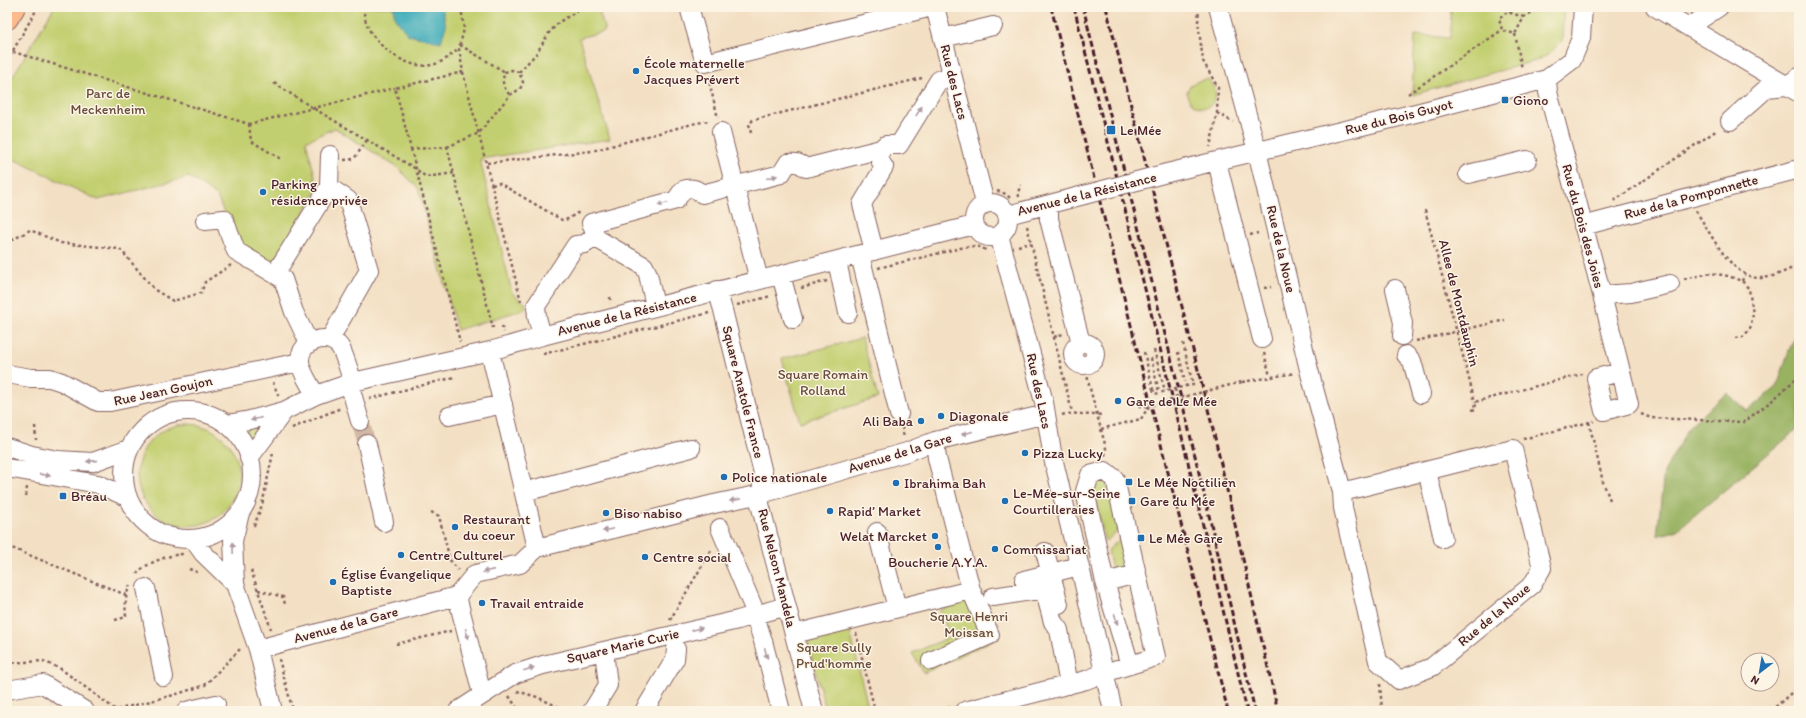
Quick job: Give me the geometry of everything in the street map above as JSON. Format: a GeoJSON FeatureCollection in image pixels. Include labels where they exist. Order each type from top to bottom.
{"type":"FeatureCollection","features":[{"type":"Feature","properties":{"kind":"main road"},"geometry":{"type":"LineString","coordinates":[[7,18],[14,7]]}},
{"type":"Feature","properties":{"kind":"street"},"geometry":{"type":"LineString","coordinates":[[689,7],[705,63],[932,7]]}},
{"type":"Feature","properties":{"kind":"street","name":"Rue des Lacs"},"geometry":{"type":"LineString","coordinates":[[935,7],[986,204]]}},
{"type":"Feature","properties":{"kind":"street","name":"Rue de la Noue"},"geometry":{"type":"LineString","coordinates":[[1218,7],[1258,151],[1309,370],[1342,492],[1343,508],[1378,661],[1399,680],[1432,667],[1532,585],[1542,568],[1513,449]]}},
{"type":"Feature","properties":{"kind":"street","name":"Rue du Bois Guyot"},"geometry":{"type":"LineString","coordinates":[[1167,174],[1214,156],[1258,151],[1420,112],[1547,79],[1572,60],[1581,38],[1583,7]]}},
{"type":"Feature","properties":{"kind":"street"},"geometry":{"type":"LineString","coordinates":[[1654,7],[1795,85]]}},
{"type":"Feature","properties":{"kind":"street"},"geometry":{"type":"LineString","coordinates":[[1689,27],[1719,7]]}},
{"type":"Feature","properties":{"kind":"street"},"geometry":{"type":"LineString","coordinates":[[943,38],[993,26]]}},
{"type":"Feature","properties":{"kind":"street"},"geometry":{"type":"LineString","coordinates":[[899,414],[867,253],[862,204],[884,168],[880,162],[879,155],[881,149],[885,144],[899,145],[939,80],[952,75]]}},
{"type":"Feature","properties":{"kind":"street","name":"Rue du Bois des Joies"},"geometry":{"type":"LineString","coordinates":[[1547,79],[1548,92],[1602,295],[1629,404]]}},
{"type":"Feature","properties":{"kind":"street"},"geometry":{"type":"LineString","coordinates":[[1730,121],[1767,88],[1795,85]]}},
{"type":"Feature","properties":{"kind":"street"},"geometry":{"type":"LineString","coordinates":[[720,128],[759,280]]}},
{"type":"Feature","properties":{"kind":"street"},"geometry":{"type":"LineString","coordinates":[[542,336],[536,306],[576,245],[585,244],[592,230],[676,200],[683,190],[687,188],[697,189],[702,194],[781,174],[788,164],[795,162],[806,168],[881,149]]}},
{"type":"Feature","properties":{"kind":"street"},"geometry":{"type":"LineString","coordinates":[[1214,156],[1262,338]]}},
{"type":"Feature","properties":{"kind":"street"},"geometry":{"type":"LineString","coordinates":[[275,274],[329,188],[330,158]]}},
{"type":"Feature","properties":{"kind":"street"},"geometry":{"type":"LineString","coordinates":[[1468,174],[1527,160]]}},
{"type":"Feature","properties":{"kind":"street","name":"Rue de la Pomponnette"},"geometry":{"type":"LineString","coordinates":[[1583,226],[1799,169]]}},
{"type":"Feature","properties":{"kind":"street","name":"Avenue de la Résistance"},"geometry":{"type":"LineString","coordinates":[[1008,215],[1167,174]]}},
{"type":"Feature","properties":{"kind":"street"},"geometry":{"type":"LineString","coordinates":[[329,188],[348,200],[369,270],[330,339]]}},
{"type":"Feature","properties":{"kind":"street"},"geometry":{"type":"LineString","coordinates":[[996,203],[1005,210],[1008,215],[1007,226],[999,235],[994,237],[983,236],[974,225],[975,214],[981,206],[986,204],[996,203]]}},
{"type":"Feature","properties":{"kind":"street"},"geometry":{"type":"LineString","coordinates":[[1049,204],[1049,219],[1081,343],[1088,343],[1095,351],[1093,361],[1087,365]]}},
{"type":"Feature","properties":{"kind":"street"},"geometry":{"type":"LineString","coordinates":[[205,221],[224,219],[236,251],[283,279],[294,312],[309,343]]}},
{"type":"Feature","properties":{"kind":"street","name":"Avenue de la Résistance"},"geometry":{"type":"LineString","coordinates":[[227,424],[250,420],[284,411],[316,395],[351,382],[490,351],[655,306],[974,225]]}},
{"type":"Feature","properties":{"kind":"street"},"geometry":{"type":"LineString","coordinates":[[592,230],[644,266],[648,274],[655,306]]}},
{"type":"Feature","properties":{"kind":"street","name":"Rue des Lacs"},"geometry":{"type":"LineString","coordinates":[[999,235],[1034,361],[1046,414],[1053,458],[1113,711]]}},
{"type":"Feature","properties":{"kind":"street"},"geometry":{"type":"LineString","coordinates":[[837,261],[848,313]]}},
{"type":"Feature","properties":{"kind":"street"},"geometry":{"type":"LineString","coordinates":[[781,275],[793,319]]}},
{"type":"Feature","properties":{"kind":"street"},"geometry":{"type":"LineString","coordinates":[[1602,295],[1631,293],[1669,285]]}},
{"type":"Feature","properties":{"kind":"street"},"geometry":{"type":"LineString","coordinates":[[1395,289],[1421,394]]}},
{"type":"Feature","properties":{"kind":"street","name":"Square Anatole France"},"geometry":{"type":"LineString","coordinates":[[717,290],[763,473],[761,494]]}},
{"type":"Feature","properties":{"kind":"street"},"geometry":{"type":"LineString","coordinates":[[316,395],[300,362],[302,351],[309,343],[316,340],[330,339],[340,347],[351,382],[360,421]]}},
{"type":"Feature","properties":{"kind":"street"},"geometry":{"type":"LineString","coordinates":[[490,351],[537,548]]}},
{"type":"Feature","properties":{"kind":"street","name":"Rue Jean Goujon"},"geometry":{"type":"LineString","coordinates":[[7,374],[31,378],[50,378],[62,382],[98,402],[110,402],[300,362]]}},
{"type":"Feature","properties":{"kind":"street"},"geometry":{"type":"LineString","coordinates":[[1621,372],[1596,378],[1596,381],[1604,411],[1629,404]]}},
{"type":"Feature","properties":{"kind":"street"},"geometry":{"type":"LineString","coordinates":[[449,416],[503,404]]}},
{"type":"Feature","properties":{"kind":"street"},"geometry":{"type":"LineString","coordinates":[[191,547],[227,526],[247,502],[252,477],[250,458],[243,442],[227,424],[214,416],[195,411],[174,412],[150,423],[140,432],[129,449],[124,464],[123,481],[127,497],[137,515],[153,529],[172,537],[191,547],[203,552],[235,584]]}},
{"type":"Feature","properties":{"kind":"street","name":"Avenue de la Résistance"},"geometry":{"type":"LineString","coordinates":[[250,458],[284,411]]}},
{"type":"Feature","properties":{"kind":"street","name":"Avenue de la Gare"},"geometry":{"type":"LineString","coordinates":[[256,643],[275,644],[462,590],[475,574],[520,564],[537,548],[714,504],[761,494],[907,452],[935,440],[1046,414]]}},
{"type":"Feature","properties":{"kind":"street"},"geometry":{"type":"LineString","coordinates":[[931,661],[990,635],[970,590],[937,458],[935,440]]}},
{"type":"Feature","properties":{"kind":"street"},"geometry":{"type":"LineString","coordinates":[[367,444],[384,522]]}},
{"type":"Feature","properties":{"kind":"street"},"geometry":{"type":"LineString","coordinates":[[7,447],[32,455],[58,460],[94,462],[129,449]]}},
{"type":"Feature","properties":{"kind":"street"},"geometry":{"type":"LineString","coordinates":[[524,492],[691,448]]}},
{"type":"Feature","properties":{"kind":"street"},"geometry":{"type":"LineString","coordinates":[[1342,492],[1513,449]]}},
{"type":"Feature","properties":{"kind":"street"},"geometry":{"type":"LineString","coordinates":[[7,468],[98,484],[127,497]]}},
{"type":"Feature","properties":{"kind":"street"},"geometry":{"type":"LineString","coordinates":[[965,711],[1069,685],[1156,657],[1115,479],[1104,471],[1090,475],[1084,491],[1105,582],[1130,665]]}},
{"type":"Feature","properties":{"kind":"street"},"geometry":{"type":"LineString","coordinates":[[1427,471],[1443,538]]}},
{"type":"Feature","properties":{"kind":"street","name":"Rue Nelson Mandela"},"geometry":{"type":"LineString","coordinates":[[761,494],[760,504],[814,711]]}},
{"type":"Feature","properties":{"kind":"street"},"geometry":{"type":"LineString","coordinates":[[240,512],[233,541],[235,584],[256,643],[273,711]]}},
{"type":"Feature","properties":{"kind":"street"},"geometry":{"type":"LineString","coordinates":[[720,528],[754,612],[781,711]]}},
{"type":"Feature","properties":{"kind":"street"},"geometry":{"type":"LineString","coordinates":[[877,532],[897,608]]}},
{"type":"Feature","properties":{"kind":"street"},"geometry":{"type":"LineString","coordinates":[[1045,552],[1063,618]]}},
{"type":"Feature","properties":{"kind":"street"},"geometry":{"type":"LineString","coordinates":[[1024,580],[1079,566]]}},
{"type":"Feature","properties":{"kind":"street"},"geometry":{"type":"LineString","coordinates":[[1105,582],[1137,574]]}},
{"type":"Feature","properties":{"kind":"street"},"geometry":{"type":"LineString","coordinates":[[146,588],[164,677]]}},
{"type":"Feature","properties":{"kind":"street"},"geometry":{"type":"LineString","coordinates":[[993,597],[1044,589],[1053,622],[1059,630],[1069,685]]}},
{"type":"Feature","properties":{"kind":"street"},"geometry":{"type":"LineString","coordinates":[[462,590],[465,627],[494,691]]}},
{"type":"Feature","properties":{"kind":"street"},"geometry":{"type":"LineString","coordinates":[[794,634],[970,590]]}},
{"type":"Feature","properties":{"kind":"street","name":"Square Marie Curie"},"geometry":{"type":"LineString","coordinates":[[458,711],[494,691],[515,674],[543,665],[604,651],[674,642],[754,612],[787,608]]}},
{"type":"Feature","properties":{"kind":"street"},"geometry":{"type":"LineString","coordinates":[[644,711],[675,659],[674,642]]}},
{"type":"Feature","properties":{"kind":"street"},"geometry":{"type":"LineString","coordinates":[[592,711],[608,685],[604,651]]}},
{"type":"Feature","properties":{"kind":"street"},"geometry":{"type":"LineString","coordinates":[[7,690],[43,684],[85,711]]}},
{"type":"Feature","properties":{"kind":"street"},"geometry":{"type":"LineString","coordinates":[[186,711],[216,704]]}},
{"type":"Feature","properties":{"kind":"path"},"geometry":{"type":"LineString","coordinates":[[7,61],[38,7]]}},
{"type":"Feature","properties":{"kind":"path"},"geometry":{"type":"LineString","coordinates":[[363,7],[367,25],[378,43],[400,60],[424,66],[438,64],[459,49]]}},
{"type":"Feature","properties":{"kind":"path"},"geometry":{"type":"LineString","coordinates":[[461,7],[464,29],[459,49],[478,133],[487,163],[522,305]]}},
{"type":"Feature","properties":{"kind":"path"},"geometry":{"type":"LineString","coordinates":[[519,72],[536,54],[549,33],[559,22],[584,7]]}},
{"type":"Feature","properties":{"kind":"path"},"geometry":{"type":"LineString","coordinates":[[1199,7],[1198,22],[1204,61],[1218,88],[1218,112],[1214,156]]}},
{"type":"Feature","properties":{"kind":"path"},"geometry":{"type":"LineString","coordinates":[[1506,7],[1508,13]]}},
{"type":"Feature","properties":{"kind":"path"},"geometry":{"type":"LineString","coordinates":[[1502,30],[1499,19],[1508,13],[1513,7]]}},
{"type":"Feature","properties":{"kind":"path"},"geometry":{"type":"LineString","coordinates":[[1502,30],[1515,34],[1524,17],[1541,7]]}},
{"type":"Feature","properties":{"kind":"path"},"geometry":{"type":"LineString","coordinates":[[1508,13],[1524,17]]}},
{"type":"Feature","properties":{"kind":"path"},"geometry":{"type":"LineString","coordinates":[[1408,94],[1502,30]]}},
{"type":"Feature","properties":{"kind":"path"},"geometry":{"type":"LineString","coordinates":[[460,45],[505,72],[512,70],[519,72]]}},
{"type":"Feature","properties":{"kind":"path"},"geometry":{"type":"LineString","coordinates":[[7,50],[249,124],[464,72]]}},
{"type":"Feature","properties":{"kind":"path"},"geometry":{"type":"LineString","coordinates":[[487,163],[592,151],[696,123],[720,128],[705,63]]}},
{"type":"Feature","properties":{"kind":"path"},"geometry":{"type":"LineString","coordinates":[[505,72],[502,79],[504,88],[510,95]]}},
{"type":"Feature","properties":{"kind":"path"},"geometry":{"type":"LineString","coordinates":[[411,149],[447,147],[478,133],[510,95],[520,89],[523,82],[519,72]]}},
{"type":"Feature","properties":{"kind":"path"},"geometry":{"type":"LineString","coordinates":[[751,133],[749,124],[753,120],[923,78]]}},
{"type":"Feature","properties":{"kind":"path"},"geometry":{"type":"LineString","coordinates":[[274,82],[313,108],[416,169],[426,177],[454,173]]}},
{"type":"Feature","properties":{"kind":"path"},"geometry":{"type":"LineString","coordinates":[[290,430],[294,426],[355,402],[467,373],[395,88]]}},
{"type":"Feature","properties":{"kind":"path"},"geometry":{"type":"LineString","coordinates":[[1218,112],[1234,123]]}},
{"type":"Feature","properties":{"kind":"path"},"geometry":{"type":"LineString","coordinates":[[1610,204],[1730,121]]}},
{"type":"Feature","properties":{"kind":"path"},"geometry":{"type":"LineString","coordinates":[[249,124],[251,141],[281,159]]}},
{"type":"Feature","properties":{"kind":"path"},"geometry":{"type":"LineString","coordinates":[[330,158],[354,159],[367,140]]}},
{"type":"Feature","properties":{"kind":"path"},"geometry":{"type":"LineString","coordinates":[[447,147],[493,328]]}},
{"type":"Feature","properties":{"kind":"path"},"geometry":{"type":"LineString","coordinates":[[492,185],[498,183],[562,220],[568,219],[577,213],[587,217],[592,230]]}},
{"type":"Feature","properties":{"kind":"path"},"geometry":{"type":"LineString","coordinates":[[1019,198],[1018,192],[1021,184]]}},
{"type":"Feature","properties":{"kind":"path"},"geometry":{"type":"LineString","coordinates":[[1688,198],[1730,262],[1738,271],[1757,278],[1771,277],[1799,265]]}},
{"type":"Feature","properties":{"kind":"path","name":"Allee de Montdauphin"},"geometry":{"type":"LineString","coordinates":[[1425,210],[1474,402]]}},
{"type":"Feature","properties":{"kind":"path"},"geometry":{"type":"LineString","coordinates":[[7,240],[9,242],[30,230],[61,243],[120,249],[155,290],[173,301],[201,294],[205,282],[231,265],[239,253]]}},
{"type":"Feature","properties":{"kind":"path"},"geometry":{"type":"LineString","coordinates":[[1031,243],[1072,412],[1097,415],[1103,414]]}},
{"type":"Feature","properties":{"kind":"path"},"geometry":{"type":"LineString","coordinates":[[1669,285],[1669,282],[1706,273],[1728,276],[1742,281],[1749,289],[1753,314],[1750,329],[1743,337],[1735,338]]}},
{"type":"Feature","properties":{"kind":"path"},"geometry":{"type":"LineString","coordinates":[[1742,281],[1745,273]]}},
{"type":"Feature","properties":{"kind":"path"},"geometry":{"type":"LineString","coordinates":[[1408,344],[1505,320]]}},
{"type":"Feature","properties":{"kind":"path"},"geometry":{"type":"LineString","coordinates":[[1262,338],[1260,338],[1270,376]]}},
{"type":"Feature","properties":{"kind":"path"},"geometry":{"type":"LineString","coordinates":[[1144,352],[1154,394],[1193,385],[1183,344]]}},
{"type":"Feature","properties":{"kind":"path"},"geometry":{"type":"LineString","coordinates":[[1155,351],[1165,391]]}},
{"type":"Feature","properties":{"kind":"path"},"geometry":{"type":"LineString","coordinates":[[1178,352],[1186,386]]}},
{"type":"Feature","properties":{"kind":"path"},"geometry":{"type":"LineString","coordinates":[[1151,358],[1159,392]]}},
{"type":"Feature","properties":{"kind":"path"},"geometry":{"type":"LineString","coordinates":[[1087,365],[1088,381],[1106,448],[1104,471]]}},
{"type":"Feature","properties":{"kind":"path"},"geometry":{"type":"LineString","coordinates":[[1139,406],[1149,406],[1270,376],[1301,372]]}},
{"type":"Feature","properties":{"kind":"path"},"geometry":{"type":"LineString","coordinates":[[1472,410],[1476,409],[1474,402],[1581,373],[1596,381]]}},
{"type":"Feature","properties":{"kind":"path"},"geometry":{"type":"LineString","coordinates":[[1629,404],[1643,416],[1651,418],[1744,422],[1774,399],[1799,376]]}},
{"type":"Feature","properties":{"kind":"path"},"geometry":{"type":"LineString","coordinates":[[1175,388],[1177,399]]}},
{"type":"Feature","properties":{"kind":"path"},"geometry":{"type":"LineString","coordinates":[[1101,429],[1141,419],[1149,406]]}},
{"type":"Feature","properties":{"kind":"path"},"geometry":{"type":"LineString","coordinates":[[1513,449],[1519,440],[1597,420],[1604,411]]}},
{"type":"Feature","properties":{"kind":"path"},"geometry":{"type":"LineString","coordinates":[[1589,422],[1603,482],[1610,500]]}},
{"type":"Feature","properties":{"kind":"path"},"geometry":{"type":"LineString","coordinates":[[34,426],[36,442]]}},
{"type":"Feature","properties":{"kind":"path"},"geometry":{"type":"LineString","coordinates":[[252,530],[262,505],[273,450]]}},
{"type":"Feature","properties":{"kind":"path"},"geometry":{"type":"LineString","coordinates":[[26,496],[28,484]]}},
{"type":"Feature","properties":{"kind":"path"},"geometry":{"type":"LineString","coordinates":[[431,512],[438,516],[450,560],[462,590]]}},
{"type":"Feature","properties":{"kind":"path"},"geometry":{"type":"LineString","coordinates":[[674,642],[669,622],[721,533],[720,528]]}},
{"type":"Feature","properties":{"kind":"path"},"geometry":{"type":"LineString","coordinates":[[7,546],[126,595]]}},
{"type":"Feature","properties":{"kind":"path"},"geometry":{"type":"LineString","coordinates":[[168,556],[191,547]]}},
{"type":"Feature","properties":{"kind":"path"},"geometry":{"type":"LineString","coordinates":[[250,566],[275,644],[293,711]]}},
{"type":"Feature","properties":{"kind":"path"},"geometry":{"type":"LineString","coordinates":[[258,590],[283,597],[285,604],[287,604]]}},
{"type":"Feature","properties":{"kind":"path"},"geometry":{"type":"LineString","coordinates":[[852,619],[875,711]]}},
{"type":"Feature","properties":{"kind":"path"},"geometry":{"type":"LineString","coordinates":[[396,644],[465,627]]}},
{"type":"Feature","properties":{"kind":"path"},"geometry":{"type":"LineString","coordinates":[[7,663],[43,661],[61,669],[116,710],[174,695],[205,684],[256,643]]}},
{"type":"Feature","properties":{"kind":"path"},"geometry":{"type":"LineString","coordinates":[[1378,661],[1382,711]]}},
{"type":"Feature","properties":{"kind":"path"},"geometry":{"type":"LineString","coordinates":[[1771,711],[1799,686]]}},
{"type":"Feature","properties":{"kind":"path"},"geometry":{"type":"LineString","coordinates":[[512,690],[537,697],[563,709]]}},
{"type":"Feature","properties":{"kind":"path"},"geometry":{"type":"LineString","coordinates":[[494,691],[519,711]]}},
{"type":"Feature","properties":{"kind":"green space","name":"Parc de Meckenheim"},"geometry":{"type":"Polygon","coordinates":[[[54,7],[598,7],[605,31],[579,38],[610,139],[480,159],[512,293],[526,304],[525,309],[457,330],[418,188],[398,168],[335,128],[306,141],[315,176],[316,192],[279,253],[270,265],[238,246],[217,196],[189,177],[98,200],[7,156],[7,86],[54,7]]]}},
{"type":"Feature","properties":{"kind":"green space"},"geometry":{"type":"Polygon","coordinates":[[[1451,7],[1564,7],[1562,41],[1548,55],[1535,61],[1412,95],[1415,35],[1450,38],[1451,7]]]}},
{"type":"Feature","properties":{"kind":"green space"},"geometry":{"type":"Polygon","coordinates":[[[1208,79],[1215,89],[1216,95],[1214,101],[1208,107],[1201,108],[1190,100],[1187,94],[1189,88],[1195,83],[1208,79]]]}},
{"type":"Feature","properties":{"kind":"green space"},"geometry":{"type":"Polygon","coordinates":[[[1799,329],[1799,428],[1677,530],[1657,536],[1664,472],[1690,425],[1727,393],[1747,411],[1777,387],[1789,350],[1799,329]]]}},
{"type":"Feature","properties":{"kind":"green space","name":"Square Romain Rolland"},"geometry":{"type":"Polygon","coordinates":[[[862,338],[878,398],[800,422],[782,359],[862,338]]]}},
{"type":"Feature","properties":{"kind":"green space"},"geometry":{"type":"Polygon","coordinates":[[[276,417],[253,448],[238,426],[276,417]]]}},
{"type":"Feature","properties":{"kind":"green space"},"geometry":{"type":"Polygon","coordinates":[[[188,424],[208,428],[224,439],[235,455],[239,475],[235,495],[224,511],[208,522],[188,526],[168,522],[152,511],[141,495],[137,475],[141,455],[152,439],[168,428],[188,424]]]}},
{"type":"Feature","properties":{"kind":"green space"},"geometry":{"type":"Polygon","coordinates":[[[1100,480],[1109,483],[1120,529],[1105,542],[1093,487],[1100,480]]]}},
{"type":"Feature","properties":{"kind":"green space"},"geometry":{"type":"Polygon","coordinates":[[[1122,537],[1129,571],[1113,574],[1108,550],[1122,537]]]}},
{"type":"Feature","properties":{"kind":"green space","name":"Square Henri Moissan"},"geometry":{"type":"Polygon","coordinates":[[[981,592],[999,637],[924,673],[912,653],[951,637],[939,611],[981,592]]]}},
{"type":"Feature","properties":{"kind":"green space","name":"Square Sully Prud'homme"},"geometry":{"type":"Polygon","coordinates":[[[849,627],[869,711],[826,711],[807,639],[849,627]]]}},
{"type":"Feature","properties":{"kind":"water"},"geometry":{"type":"Polygon","coordinates":[[[393,7],[442,7],[446,26],[441,42],[408,35],[395,18],[393,7]]]}},
{"type":"Feature","properties":{"kind":"tunnel"},"geometry":{"type":"LineString","coordinates":[[360,421],[367,444]]}},
{"type":"Feature","properties":{"kind":"railway"},"geometry":{"type":"LineString","coordinates":[[1051,7],[1228,711]]}},
{"type":"Feature","properties":{"kind":"railway"},"geometry":{"type":"LineString","coordinates":[[1074,7],[1178,420],[1247,711]]}},
{"type":"Feature","properties":{"kind":"railway"},"geometry":{"type":"LineString","coordinates":[[1083,7],[1188,426],[1255,711]]}},
{"type":"Feature","properties":{"kind":"railway"},"geometry":{"type":"LineString","coordinates":[[1106,7],[1212,425],[1278,711]]}},
{"type":"Feature","properties":{"kind":"place","name":"École maternelle Jacques Prévert"},"geometry":{"type":"Point","coordinates":[636,71]}},
{"type":"Feature","properties":{"kind":"place","name":"Giono"},"geometry":{"type":"Point","coordinates":[1505,100]}},
{"type":"Feature","properties":{"kind":"place","name":"Le Mée"},"geometry":{"type":"Point","coordinates":[1111,130]}},
{"type":"Feature","properties":{"kind":"place","name":"Parking résidence privée"},"geometry":{"type":"Point","coordinates":[263,192]}},
{"type":"Feature","properties":{"kind":"place","name":"Gare de Le Mée"},"geometry":{"type":"Point","coordinates":[1118,401]}},
{"type":"Feature","properties":{"kind":"place","name":"Diagonale"},"geometry":{"type":"Point","coordinates":[941,416]}},
{"type":"Feature","properties":{"kind":"place","name":"Ali Baba"},"geometry":{"type":"Point","coordinates":[921,421]}},
{"type":"Feature","properties":{"kind":"place","name":"Pizza Lucky"},"geometry":{"type":"Point","coordinates":[1025,453]}},
{"type":"Feature","properties":{"kind":"place","name":"Police nationale"},"geometry":{"type":"Point","coordinates":[724,477]}},
{"type":"Feature","properties":{"kind":"place","name":"Le Mée Noctilien"},"geometry":{"type":"Point","coordinates":[1129,482]}},
{"type":"Feature","properties":{"kind":"place","name":"Ibrahima Bah"},"geometry":{"type":"Point","coordinates":[896,483]}},
{"type":"Feature","properties":{"kind":"place","name":"Bréau"},"geometry":{"type":"Point","coordinates":[63,496]}},
{"type":"Feature","properties":{"kind":"place","name":"Le-Mée-sur-Seine Courtilleraies"},"geometry":{"type":"Point","coordinates":[1005,501]}},
{"type":"Feature","properties":{"kind":"place","name":"Gare du Mée"},"geometry":{"type":"Point","coordinates":[1132,501]}},
{"type":"Feature","properties":{"kind":"place","name":"Rapid’ Market"},"geometry":{"type":"Point","coordinates":[830,511]}},
{"type":"Feature","properties":{"kind":"place","name":"Biso nabiso"},"geometry":{"type":"Point","coordinates":[606,513]}},
{"type":"Feature","properties":{"kind":"place","name":"Restaurant du coeur"},"geometry":{"type":"Point","coordinates":[455,527]}},
{"type":"Feature","properties":{"kind":"place","name":"Welat Marcket"},"geometry":{"type":"Point","coordinates":[935,536]}},
{"type":"Feature","properties":{"kind":"place","name":"Le Mée Gare"},"geometry":{"type":"Point","coordinates":[1141,538]}},
{"type":"Feature","properties":{"kind":"place","name":"Boucherie A.Y.A."},"geometry":{"type":"Point","coordinates":[938,547]}},
{"type":"Feature","properties":{"kind":"place","name":"Commissariat"},"geometry":{"type":"Point","coordinates":[995,549]}},
{"type":"Feature","properties":{"kind":"place","name":"Centre Culturel"},"geometry":{"type":"Point","coordinates":[401,555]}},
{"type":"Feature","properties":{"kind":"place","name":"Centre social"},"geometry":{"type":"Point","coordinates":[645,557]}},
{"type":"Feature","properties":{"kind":"place","name":"Église Évangelique Baptiste"},"geometry":{"type":"Point","coordinates":[333,582]}},
{"type":"Feature","properties":{"kind":"place","name":"Travail entraide"},"geometry":{"type":"Point","coordinates":[482,603]}}]}
